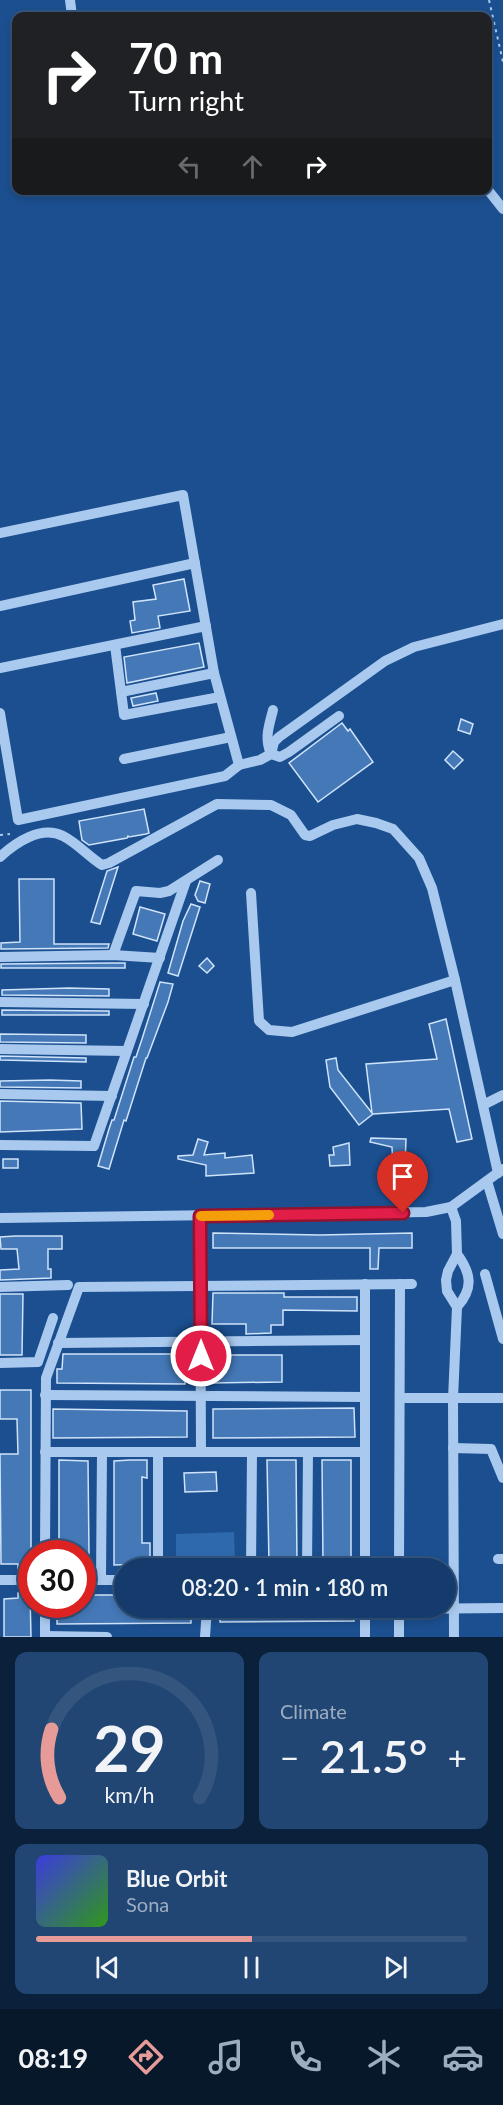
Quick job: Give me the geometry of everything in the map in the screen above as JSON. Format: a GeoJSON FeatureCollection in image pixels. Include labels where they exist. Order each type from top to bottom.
{"type":"FeatureCollection","features":[{"type":"Feature","properties":{"kind":"street"},"geometry":{"type":"LineString","coordinates":[[492,195],[503,209]]}},
{"type":"Feature","properties":{"kind":"street"},"geometry":{"type":"LineString","coordinates":[[0,533],[183,495],[214,673],[239,765]]}},
{"type":"Feature","properties":{"kind":"street"},"geometry":{"type":"LineString","coordinates":[[0,606],[195,563]]}},
{"type":"Feature","properties":{"kind":"street"},"geometry":{"type":"LineString","coordinates":[[271,754],[274,742],[279,737],[385,661],[414,648],[503,624]]}},
{"type":"Feature","properties":{"kind":"street"},"geometry":{"type":"LineString","coordinates":[[0,668],[206,626]]}},
{"type":"Feature","properties":{"kind":"street"},"geometry":{"type":"LineString","coordinates":[[115,645],[124,715],[220,697]]}},
{"type":"Feature","properties":{"kind":"street"},"geometry":{"type":"LineString","coordinates":[[121,692],[214,673]]}},
{"type":"Feature","properties":{"kind":"street"},"geometry":{"type":"LineString","coordinates":[[271,754],[266,744],[266,736],[273,710]]}},
{"type":"Feature","properties":{"kind":"street"},"geometry":{"type":"LineString","coordinates":[[0,713],[5,773],[18,820],[225,776],[239,765],[260,760],[271,754],[280,756],[289,752],[339,716]]}},
{"type":"Feature","properties":{"kind":"street"},"geometry":{"type":"LineString","coordinates":[[124,759],[231,737]]}},
{"type":"Feature","properties":{"kind":"street"},"geometry":{"type":"LineString","coordinates":[[0,857],[21,840],[36,835],[55,834],[63,836],[102,865],[217,804],[271,805],[291,815],[305,835],[310,836],[333,825],[357,819],[393,829],[419,858],[432,888],[500,1171],[451,1207],[426,1212],[0,1218]]}},
{"type":"Feature","properties":{"kind":"street"},"geometry":{"type":"LineString","coordinates":[[113,955],[136,891],[160,893],[169,891],[218,860]]}},
{"type":"Feature","properties":{"kind":"street"},"geometry":{"type":"LineString","coordinates":[[0,1145],[94,1146],[186,881]]}},
{"type":"Feature","properties":{"kind":"street"},"geometry":{"type":"LineString","coordinates":[[252,893],[259,1021],[269,1030],[292,1032],[455,980]]}},
{"type":"Feature","properties":{"kind":"street"},"geometry":{"type":"LineString","coordinates":[[0,957],[113,955],[160,957]]}},
{"type":"Feature","properties":{"kind":"street"},"geometry":{"type":"LineString","coordinates":[[0,1002],[144,1004]]}},
{"type":"Feature","properties":{"kind":"street"},"geometry":{"type":"LineString","coordinates":[[0,1049],[126,1051]]}},
{"type":"Feature","properties":{"kind":"street"},"geometry":{"type":"LineString","coordinates":[[0,1095],[112,1096]]}},
{"type":"Feature","properties":{"kind":"street"},"geometry":{"type":"LineString","coordinates":[[483,1105],[503,1095]]}},
{"type":"Feature","properties":{"kind":"street"},"geometry":{"type":"LineString","coordinates":[[487,1181],[503,1234]]}},
{"type":"Feature","properties":{"kind":"street"},"geometry":{"type":"LineString","coordinates":[[451,1207],[456,1221],[457,1254],[446,1280],[447,1291],[457,1307],[453,1399],[454,1558]]}},
{"type":"Feature","properties":{"kind":"street"},"geometry":{"type":"LineString","coordinates":[[200,1216],[201,1452]]}},
{"type":"Feature","properties":{"kind":"street"},"geometry":{"type":"LineString","coordinates":[[457,1254],[465,1265],[469,1283],[466,1297],[457,1307]]}},
{"type":"Feature","properties":{"kind":"street"},"geometry":{"type":"LineString","coordinates":[[485,1274],[503,1339]]}},
{"type":"Feature","properties":{"kind":"street"},"geometry":{"type":"LineString","coordinates":[[365,1284],[365,1558]]}},
{"type":"Feature","properties":{"kind":"street"},"geometry":{"type":"LineString","coordinates":[[399,1558],[400,1284]]}},
{"type":"Feature","properties":{"kind":"street"},"geometry":{"type":"LineString","coordinates":[[45,1540],[46,1378],[79,1287],[412,1284]]}},
{"type":"Feature","properties":{"kind":"street"},"geometry":{"type":"LineString","coordinates":[[0,1287],[68,1286]]}},
{"type":"Feature","properties":{"kind":"street"},"geometry":{"type":"LineString","coordinates":[[0,1363],[38,1362],[53,1318]]}},
{"type":"Feature","properties":{"kind":"street"},"geometry":{"type":"LineString","coordinates":[[58,1343],[365,1340]]}},
{"type":"Feature","properties":{"kind":"street"},"geometry":{"type":"LineString","coordinates":[[45,1395],[365,1397]]}},
{"type":"Feature","properties":{"kind":"street"},"geometry":{"type":"LineString","coordinates":[[400,1398],[503,1398]]}},
{"type":"Feature","properties":{"kind":"street"},"geometry":{"type":"LineString","coordinates":[[453,1448],[491,1449],[503,1478]]}},
{"type":"Feature","properties":{"kind":"street"},"geometry":{"type":"LineString","coordinates":[[45,1452],[365,1452]]}},
{"type":"Feature","properties":{"kind":"street"},"geometry":{"type":"LineString","coordinates":[[101,1580],[102,1452]]}},
{"type":"Feature","properties":{"kind":"street"},"geometry":{"type":"LineString","coordinates":[[158,1452],[158,1558]]}},
{"type":"Feature","properties":{"kind":"street"},"geometry":{"type":"LineString","coordinates":[[251,1558],[252,1452]]}},
{"type":"Feature","properties":{"kind":"street"},"geometry":{"type":"LineString","coordinates":[[308,1558],[309,1452]]}},
{"type":"Feature","properties":{"kind":"street"},"geometry":{"type":"LineString","coordinates":[[0,1580],[18,1580]]}},
{"type":"Feature","properties":{"kind":"street"},"geometry":{"type":"LineString","coordinates":[[96,1580],[114,1580]]}},
{"type":"Feature","properties":{"kind":"street"},"geometry":{"type":"LineString","coordinates":[[456,1608],[503,1608]]}},
{"type":"Feature","properties":{"kind":"street"},"geometry":{"type":"LineString","coordinates":[[45,1618],[45,1637],[107,1637]]}},
{"type":"Feature","properties":{"kind":"street"},"geometry":{"type":"LineString","coordinates":[[206,1637],[207,1618]]}},
{"type":"Feature","properties":{"kind":"street"},"geometry":{"type":"LineString","coordinates":[[365,1618],[365,1637]]}},
{"type":"Feature","properties":{"kind":"street"},"geometry":{"type":"LineString","coordinates":[[399,1618],[399,1637]]}},
{"type":"Feature","properties":{"kind":"street"},"geometry":{"type":"LineString","coordinates":[[454,1618],[454,1637]]}},
{"type":"Feature","properties":{"kind":"path"},"geometry":{"type":"LineString","coordinates":[[492,13],[503,62]]}},
{"type":"Feature","properties":{"kind":"shaded area"},"geometry":{"type":"Polygon","coordinates":[[[234,1532],[235,1558],[176,1558],[176,1534],[234,1532]]]}},
{"type":"Feature","properties":{"kind":"building"},"geometry":{"type":"Polygon","coordinates":[[[184,579],[190,611],[158,616],[160,628],[132,633],[130,621],[135,620],[133,602],[156,599],[153,585],[184,579]]]}},
{"type":"Feature","properties":{"kind":"building"},"geometry":{"type":"Polygon","coordinates":[[[199,643],[204,667],[127,683],[124,657],[199,643]]]}},
{"type":"Feature","properties":{"kind":"building"},"geometry":{"type":"Polygon","coordinates":[[[156,693],[158,701],[133,706],[131,698],[156,693]]]}},
{"type":"Feature","properties":{"kind":"building"},"geometry":{"type":"Polygon","coordinates":[[[461,719],[473,724],[470,734],[458,730],[461,719]]]}},
{"type":"Feature","properties":{"kind":"building"},"geometry":{"type":"Polygon","coordinates":[[[342,723],[348,731],[350,729],[373,762],[318,802],[289,763],[342,723]]]}},
{"type":"Feature","properties":{"kind":"building"},"geometry":{"type":"Polygon","coordinates":[[[453,751],[463,760],[454,769],[445,760],[453,751]]]}},
{"type":"Feature","properties":{"kind":"building"},"geometry":{"type":"Polygon","coordinates":[[[144,809],[149,833],[89,845],[82,840],[79,821],[144,809]]]}},
{"type":"Feature","properties":{"kind":"building"},"geometry":{"type":"Polygon","coordinates":[[[118,867],[100,924],[91,922],[107,871],[118,867]]]}},
{"type":"Feature","properties":{"kind":"building"},"geometry":{"type":"Polygon","coordinates":[[[19,879],[54,879],[54,944],[109,944],[108,948],[1,949],[1,943],[20,942],[19,879]]]}},
{"type":"Feature","properties":{"kind":"building"},"geometry":{"type":"Polygon","coordinates":[[[200,881],[210,884],[205,903],[198,901],[195,895],[200,881]]]}},
{"type":"Feature","properties":{"kind":"building"},"geometry":{"type":"Polygon","coordinates":[[[191,904],[200,907],[178,976],[168,973],[183,921],[191,904]]]}},
{"type":"Feature","properties":{"kind":"building"},"geometry":{"type":"Polygon","coordinates":[[[140,907],[165,914],[157,941],[133,934],[140,907]]]}},
{"type":"Feature","properties":{"kind":"building"},"geometry":{"type":"Polygon","coordinates":[[[207,958],[214,966],[207,973],[199,966],[207,958]]]}},
{"type":"Feature","properties":{"kind":"building"},"geometry":{"type":"Polygon","coordinates":[[[125,963],[125,968],[1,968],[1,964],[125,963]]]}},
{"type":"Feature","properties":{"kind":"building"},"geometry":{"type":"Polygon","coordinates":[[[160,982],[173,984],[168,1002],[146,1058],[126,1121],[124,1120],[109,1169],[98,1166],[112,1120],[114,1120],[134,1057],[136,1057],[160,982]]]}},
{"type":"Feature","properties":{"kind":"building"},"geometry":{"type":"Polygon","coordinates":[[[109,989],[109,996],[2,995],[2,990],[109,989]]]}},
{"type":"Feature","properties":{"kind":"building"},"geometry":{"type":"Polygon","coordinates":[[[2,1010],[109,1011],[109,1015],[2,1015],[2,1010]]]}},
{"type":"Feature","properties":{"kind":"building"},"geometry":{"type":"Polygon","coordinates":[[[446,1019],[472,1139],[457,1142],[449,1109],[373,1114],[359,1125],[330,1087],[326,1060],[336,1058],[338,1070],[372,1113],[366,1064],[437,1059],[429,1024],[446,1019]]]}},
{"type":"Feature","properties":{"kind":"building"},"geometry":{"type":"Polygon","coordinates":[[[0,1034],[86,1035],[86,1043],[0,1042],[0,1034]]]}},
{"type":"Feature","properties":{"kind":"building"},"geometry":{"type":"Polygon","coordinates":[[[0,1056],[86,1058],[86,1062],[0,1060],[0,1056]]]}},
{"type":"Feature","properties":{"kind":"building"},"geometry":{"type":"Polygon","coordinates":[[[0,1081],[81,1081],[81,1088],[0,1087],[0,1081]]]}},
{"type":"Feature","properties":{"kind":"building"},"geometry":{"type":"Polygon","coordinates":[[[0,1101],[81,1103],[82,1129],[0,1132],[0,1101]]]}},
{"type":"Feature","properties":{"kind":"building"},"geometry":{"type":"Polygon","coordinates":[[[371,1138],[406,1139],[405,1167],[393,1168],[392,1147],[370,1142],[371,1138]]]}},
{"type":"Feature","properties":{"kind":"building"},"geometry":{"type":"Polygon","coordinates":[[[198,1139],[208,1142],[204,1155],[225,1153],[225,1158],[252,1155],[254,1173],[206,1176],[206,1165],[178,1159],[178,1156],[193,1155],[198,1139]]]}},
{"type":"Feature","properties":{"kind":"building"},"geometry":{"type":"Polygon","coordinates":[[[349,1143],[350,1165],[330,1166],[329,1155],[334,1155],[333,1147],[349,1143]]]}},
{"type":"Feature","properties":{"kind":"building"},"geometry":{"type":"Polygon","coordinates":[[[3,1159],[18,1159],[18,1168],[3,1168],[3,1159]]]}},
{"type":"Feature","properties":{"kind":"building"},"geometry":{"type":"Polygon","coordinates":[[[213,1233],[320,1235],[412,1233],[412,1248],[379,1248],[378,1269],[370,1269],[370,1248],[213,1248],[213,1233]]]}},
{"type":"Feature","properties":{"kind":"building"},"geometry":{"type":"Polygon","coordinates":[[[62,1236],[62,1249],[48,1249],[48,1269],[51,1269],[51,1278],[0,1280],[0,1270],[19,1269],[17,1249],[1,1249],[0,1237],[62,1236]]]}},
{"type":"Feature","properties":{"kind":"building"},"geometry":{"type":"Polygon","coordinates":[[[213,1293],[284,1293],[284,1297],[357,1297],[357,1311],[283,1310],[283,1325],[271,1325],[271,1333],[246,1334],[246,1324],[212,1324],[213,1293]]]}},
{"type":"Feature","properties":{"kind":"building"},"geometry":{"type":"Polygon","coordinates":[[[0,1294],[23,1294],[22,1355],[0,1355],[0,1294]]]}},
{"type":"Feature","properties":{"kind":"building"},"geometry":{"type":"Polygon","coordinates":[[[63,1354],[186,1354],[185,1384],[57,1383],[57,1369],[62,1369],[63,1354]]]}},
{"type":"Feature","properties":{"kind":"building"},"geometry":{"type":"Polygon","coordinates":[[[212,1355],[282,1355],[282,1382],[212,1383],[212,1355]]]}},
{"type":"Feature","properties":{"kind":"building"},"geometry":{"type":"Polygon","coordinates":[[[0,1390],[31,1390],[31,1540],[18,1540],[18,1564],[1,1564],[0,1454],[18,1454],[17,1419],[0,1419],[0,1390]]]}},
{"type":"Feature","properties":{"kind":"building"},"geometry":{"type":"Polygon","coordinates":[[[354,1408],[355,1437],[213,1438],[213,1409],[354,1408]]]}},
{"type":"Feature","properties":{"kind":"building"},"geometry":{"type":"Polygon","coordinates":[[[53,1409],[187,1411],[187,1437],[53,1438],[53,1409]]]}},
{"type":"Feature","properties":{"kind":"building"},"geometry":{"type":"Polygon","coordinates":[[[59,1460],[88,1461],[89,1540],[59,1540],[59,1460]]]}},
{"type":"Feature","properties":{"kind":"building"},"geometry":{"type":"Polygon","coordinates":[[[147,1460],[147,1478],[142,1477],[142,1543],[150,1543],[150,1558],[114,1558],[114,1461],[147,1460]]]}},
{"type":"Feature","properties":{"kind":"building"},"geometry":{"type":"Polygon","coordinates":[[[267,1460],[296,1460],[297,1558],[269,1558],[267,1460]]]}},
{"type":"Feature","properties":{"kind":"building"},"geometry":{"type":"Polygon","coordinates":[[[322,1460],[351,1460],[351,1558],[323,1558],[322,1460]]]}},
{"type":"Feature","properties":{"kind":"building"},"geometry":{"type":"Polygon","coordinates":[[[216,1472],[217,1491],[185,1492],[184,1473],[216,1472]]]}},
{"type":"Feature","properties":{"kind":"building"},"geometry":{"type":"Polygon","coordinates":[[[96,1595],[114,1595],[114,1618],[191,1618],[191,1623],[57,1624],[57,1618],[96,1618],[96,1595]]]}},
{"type":"Feature","properties":{"kind":"building"},"geometry":{"type":"Polygon","coordinates":[[[18,1598],[18,1618],[31,1618],[31,1637],[4,1637],[4,1599],[18,1598]]]}},
{"type":"Feature","properties":{"kind":"building"},"geometry":{"type":"Polygon","coordinates":[[[220,1618],[354,1618],[354,1621],[220,1622],[220,1618]]]}},
{"type":"Feature","properties":{"kind":"slow traffic"},"geometry":{"type":"LineString","coordinates":[[201,1216],[269,1215]]}},
{"type":"Feature","properties":{"kind":"route"},"geometry":{"type":"LineString","coordinates":[[201,1356],[200,1216],[403,1213]]}}]}
